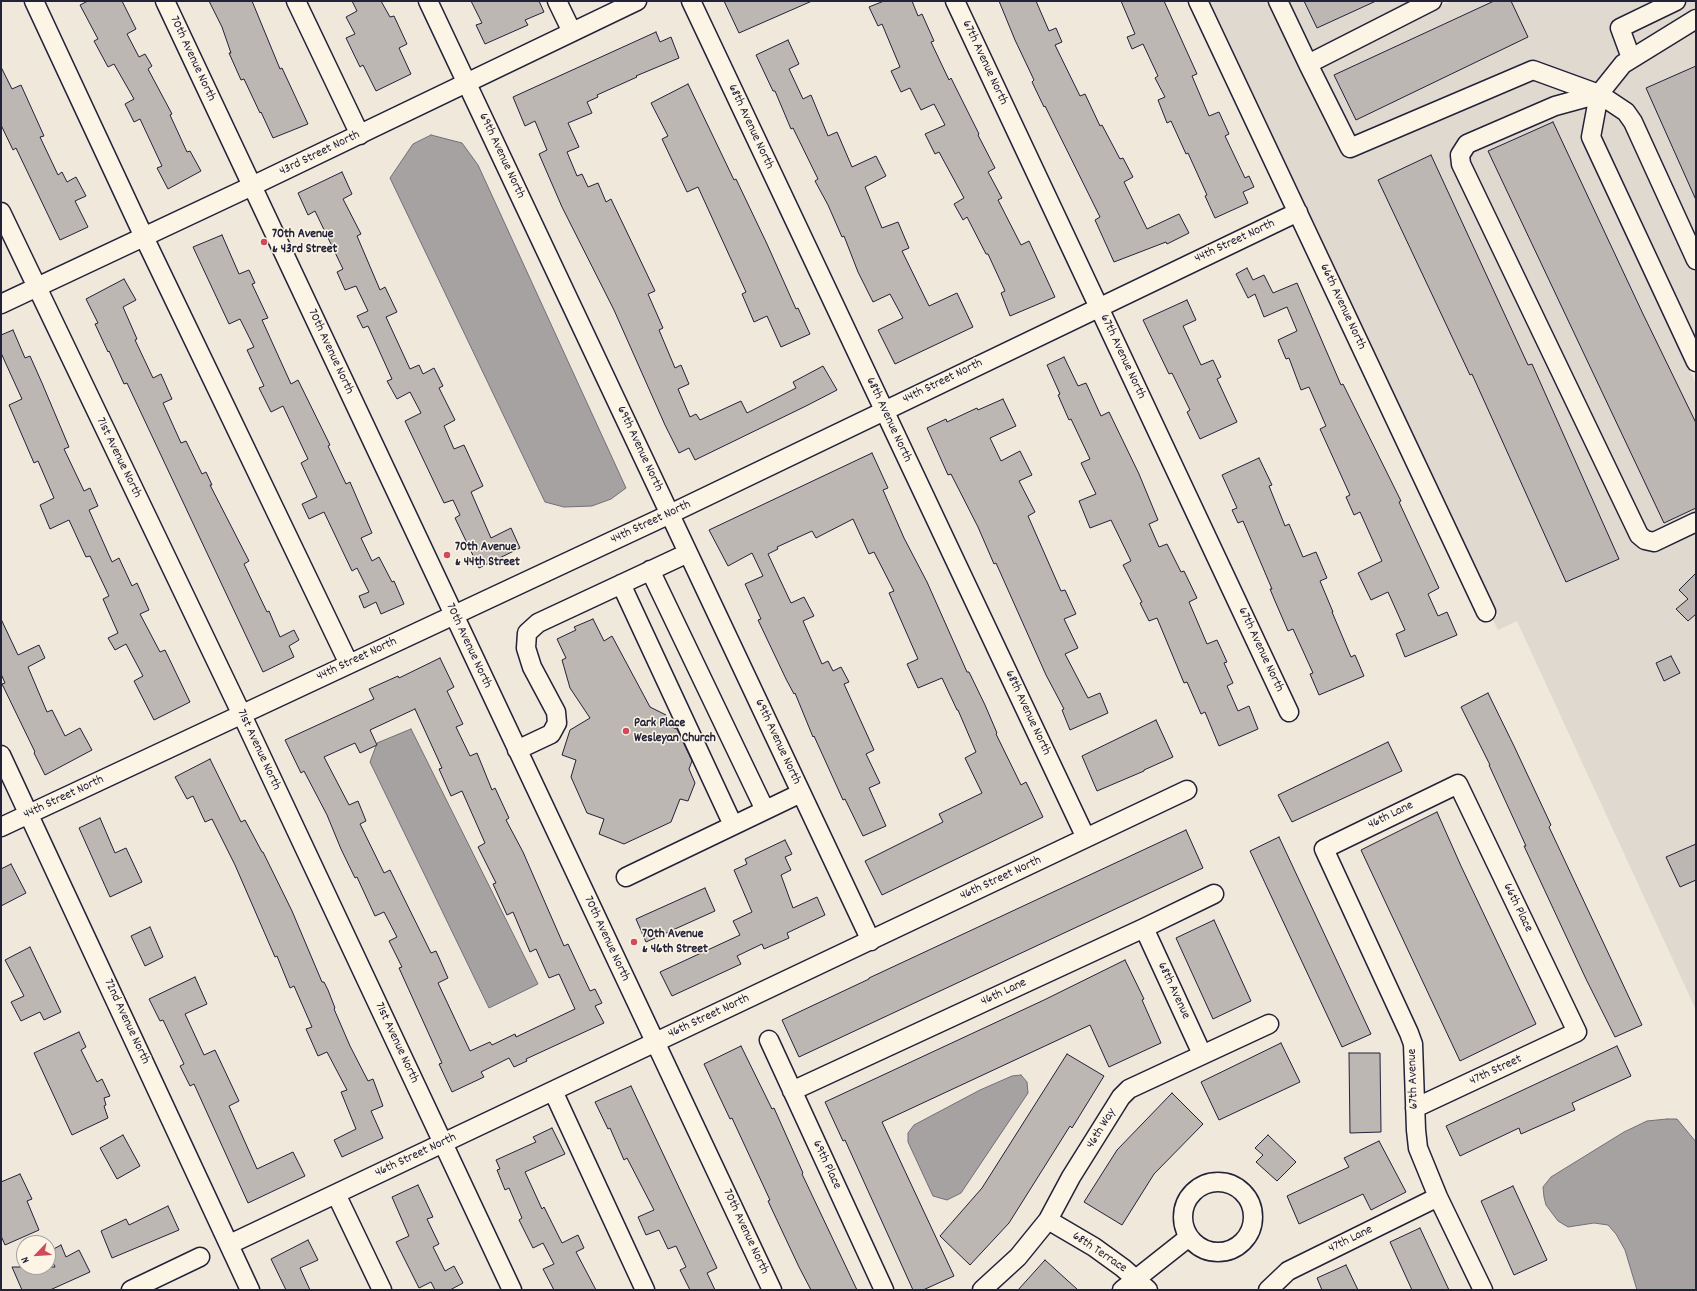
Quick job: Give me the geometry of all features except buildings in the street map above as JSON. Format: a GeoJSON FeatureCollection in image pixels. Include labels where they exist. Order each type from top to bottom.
{"type":"FeatureCollection","features":[{"type":"Feature","properties":{"kind":"street"},"geometry":{"type":"LineString","coordinates":[[34,1],[144,237],[349,664]]}},
{"type":"Feature","properties":{"kind":"street","name":"70th Avenue North"},"geometry":{"type":"LineString","coordinates":[[165,1],[772,1290]]}},
{"type":"Feature","properties":{"kind":"street"},"geometry":{"type":"LineString","coordinates":[[296,1],[360,135]]}},
{"type":"Feature","properties":{"kind":"street","name":"69th Avenue North"},"geometry":{"type":"LineString","coordinates":[[428,1],[871,941]]}},
{"type":"Feature","properties":{"kind":"street"},"geometry":{"type":"LineString","coordinates":[[557,1],[572,32]]}},
{"type":"Feature","properties":{"kind":"street","name":"43rd Street North"},"geometry":{"type":"LineString","coordinates":[[1,304],[360,135],[637,1]]}},
{"type":"Feature","properties":{"kind":"street","name":"68th Avenue North"},"geometry":{"type":"LineString","coordinates":[[691,1],[1086,838]]}},
{"type":"Feature","properties":{"kind":"street","name":"67th Avenue North"},"geometry":{"type":"LineString","coordinates":[[954,1],[1289,712]]}},
{"type":"Feature","properties":{"kind":"street","name":"66th Avenue North"},"geometry":{"type":"LineString","coordinates":[[1198,1],[1486,612]]}},
{"type":"Feature","properties":{"kind":"street"},"geometry":{"type":"LineString","coordinates":[[1278,1],[1350,148],[1533,70],[1600,94],[1626,112],[1633,122],[1696,260]]}},
{"type":"Feature","properties":{"kind":"street"},"geometry":{"type":"LineString","coordinates":[[1308,64],[1410,6],[1432,1]]}},
{"type":"Feature","properties":{"kind":"street"},"geometry":{"type":"LineString","coordinates":[[1631,58],[1620,28],[1676,1]]}},
{"type":"Feature","properties":{"kind":"street"},"geometry":{"type":"LineString","coordinates":[[1656,11],[1668,36]]}},
{"type":"Feature","properties":{"kind":"street"},"geometry":{"type":"LineString","coordinates":[[1696,19],[1623,64],[1600,94],[1591,137],[1696,362]]}},
{"type":"Feature","properties":{"kind":"street"},"geometry":{"type":"LineString","coordinates":[[1600,94],[1555,106],[1467,144],[1460,155],[1461,164],[1639,535],[1645,540],[1654,542],[1696,522]]}},
{"type":"Feature","properties":{"kind":"street","name":"71st Avenue North"},"geometry":{"type":"LineString","coordinates":[[1,212],[36,288],[242,714],[512,1290]]}},
{"type":"Feature","properties":{"kind":"street","name":"44th Street North"},"geometry":{"type":"LineString","coordinates":[[1,827],[670,514],[1298,212]]}},
{"type":"Feature","properties":{"kind":"street"},"geometry":{"type":"LineString","coordinates":[[517,750],[551,734],[556,723],[556,712],[532,666],[526,648],[527,633],[538,623],[688,553]]}},
{"type":"Feature","properties":{"kind":"street"},"geometry":{"type":"LineString","coordinates":[[650,570],[765,810]]}},
{"type":"Feature","properties":{"kind":"street"},"geometry":{"type":"LineString","coordinates":[[621,584],[734,825]]}},
{"type":"Feature","properties":{"kind":"street","name":"72nd Avenue North"},"geometry":{"type":"LineString","coordinates":[[1,755],[230,1244],[250,1290]]}},
{"type":"Feature","properties":{"kind":"street","name":"46th Lane"},"geometry":{"type":"LineString","coordinates":[[1324,849],[1458,784]]}},
{"type":"Feature","properties":{"kind":"street","name":"66th Place"},"geometry":{"type":"LineString","coordinates":[[1458,784],[1577,1032]]}},
{"type":"Feature","properties":{"kind":"street","name":"46th Street North"},"geometry":{"type":"LineString","coordinates":[[230,1244],[1187,790]]}},
{"type":"Feature","properties":{"kind":"street"},"geometry":{"type":"LineString","coordinates":[[626,877],[801,793]]}},
{"type":"Feature","properties":{"kind":"street","name":"67th Avenue"},"geometry":{"type":"LineString","coordinates":[[1324,849],[1413,1044],[1418,1148],[1438,1197],[1483,1290]]}},
{"type":"Feature","properties":{"kind":"street","name":"46th Lane"},"geometry":{"type":"LineString","coordinates":[[792,1091],[1214,894]]}},
{"type":"Feature","properties":{"kind":"street","name":"68th Avenue"},"geometry":{"type":"LineString","coordinates":[[1144,928],[1202,1054]]}},
{"type":"Feature","properties":{"kind":"street","name":"46th Way"},"geometry":{"type":"LineString","coordinates":[[982,1290],[1018,1257],[1048,1220],[1071,1177],[1129,1089],[1269,1024]]}},
{"type":"Feature","properties":{"kind":"street","name":"47th Street"},"geometry":{"type":"LineString","coordinates":[[1415,1108],[1577,1032]]}},
{"type":"Feature","properties":{"kind":"street","name":"69th Place"},"geometry":{"type":"LineString","coordinates":[[769,1040],[884,1290]]}},
{"type":"Feature","properties":{"kind":"street"},"geometry":{"type":"LineString","coordinates":[[552,1091],[645,1290]]}},
{"type":"Feature","properties":{"kind":"street"},"geometry":{"type":"LineString","coordinates":[[336,1194],[382,1290]]}},
{"type":"Feature","properties":{"kind":"street","name":"47th Lane"},"geometry":{"type":"LineString","coordinates":[[1278,1286],[1288,1271],[1438,1197]]}},
{"type":"Feature","properties":{"kind":"street","name":"68th Terrace"},"geometry":{"type":"LineString","coordinates":[[1048,1220],[1094,1247],[1124,1268],[1136,1286]]}},
{"type":"Feature","properties":{"kind":"street"},"geometry":{"type":"LineString","coordinates":[[1136,1286],[1190,1236]]}},
{"type":"Feature","properties":{"kind":"street"},"geometry":{"type":"LineString","coordinates":[[131,1290],[200,1257]]}},
{"type":"Feature","properties":{"kind":"shaded area"},"geometry":{"type":"Polygon","coordinates":[[[1208,1],[1414,1],[1300,68],[1342,152],[1353,156],[1533,79],[1570,93],[1451,156],[1452,165],[1631,539],[1643,548],[1696,531],[1696,1010],[1517,621],[1498,630],[1492,618],[1498,616],[1208,1]]]}},
{"type":"Feature","properties":{"kind":"shaded area"},"geometry":{"type":"Polygon","coordinates":[[[1450,1],[1696,1],[1696,9],[1618,57],[1597,84],[1537,62],[1355,137],[1320,67],[1450,1]]]}},
{"type":"Feature","properties":{"kind":"shaded area"},"geometry":{"type":"Polygon","coordinates":[[[1696,28],[1696,341],[1601,135],[1609,96],[1628,69],[1696,28]]]}},
{"type":"Feature","properties":{"kind":"shaded area"},"geometry":{"type":"Polygon","coordinates":[[[1588,105],[1583,141],[1696,384],[1696,513],[1654,533],[1647,530],[1470,162],[1470,156],[1473,150],[1557,113],[1588,105]]]}},
{"type":"Feature","properties":{"kind":"shaded area"},"geometry":{"type":"Polygon","coordinates":[[[431,135],[462,143],[478,165],[626,488],[611,499],[592,506],[564,507],[545,502],[390,178],[413,144],[431,135]]]}},
{"type":"Feature","properties":{"kind":"shaded area"},"geometry":{"type":"Polygon","coordinates":[[[411,729],[538,984],[489,1008],[370,762],[377,743],[411,729]]]}},
{"type":"Feature","properties":{"kind":"shaded area"},"geometry":{"type":"Polygon","coordinates":[[[1021,1075],[1027,1082],[1028,1093],[961,1193],[947,1200],[933,1196],[908,1142],[908,1133],[914,1125],[980,1090],[1012,1076],[1021,1075]]]}},
{"type":"Feature","properties":{"kind":"shaded area"},"geometry":{"type":"Polygon","coordinates":[[[1677,1119],[1696,1142],[1696,1290],[1637,1290],[1625,1250],[1616,1234],[1608,1225],[1594,1223],[1568,1227],[1558,1221],[1546,1205],[1543,1187],[1551,1177],[1624,1132],[1647,1121],[1677,1119]]]}},
{"type":"Feature","properties":{"kind":"place","name":"70th Avenue & 43rd Street"},"geometry":{"type":"Point","coordinates":[264,242]}},
{"type":"Feature","properties":{"kind":"place","name":"70th Avenue & 44th Street"},"geometry":{"type":"Point","coordinates":[447,555]}},
{"type":"Feature","properties":{"kind":"place","name":"Park Place Wesleyan Church"},"geometry":{"type":"Point","coordinates":[626,731]}},
{"type":"Feature","properties":{"kind":"place","name":"70th Avenue & 46th Street"},"geometry":{"type":"Point","coordinates":[634,942]}}]}
